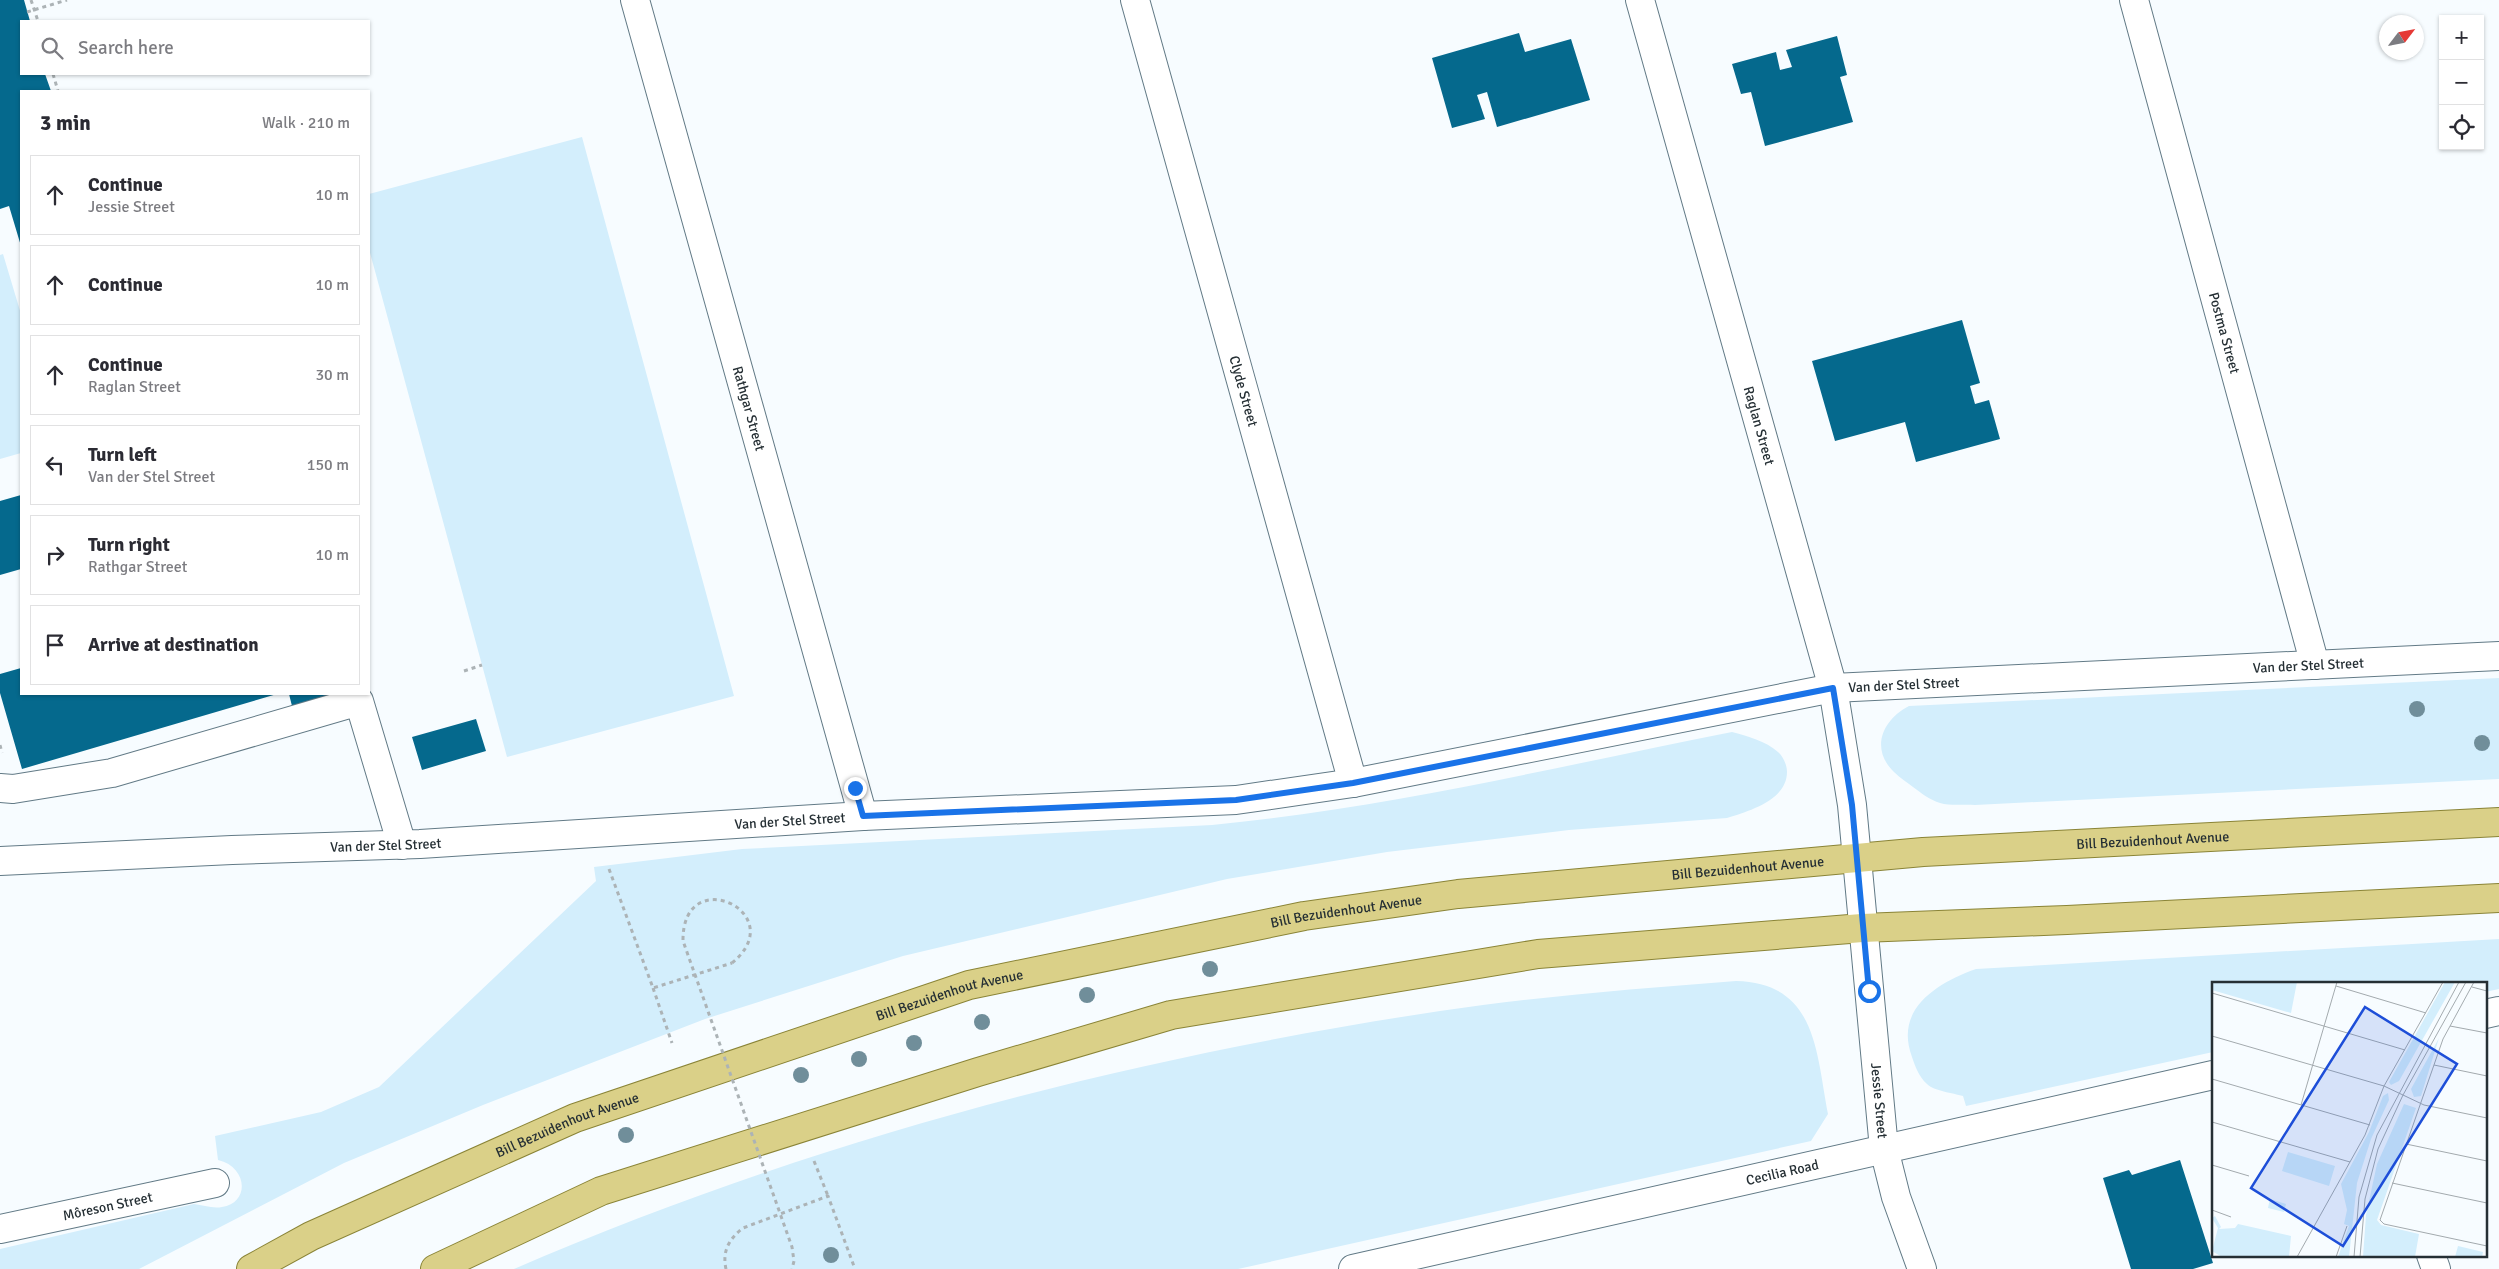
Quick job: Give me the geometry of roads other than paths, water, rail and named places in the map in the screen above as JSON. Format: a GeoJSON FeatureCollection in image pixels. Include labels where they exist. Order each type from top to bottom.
{"type":"FeatureCollection","features":[{"type":"Feature","properties":{"kind":"main road","name":"Bill Bezuidenhout Avenue"},"geometry":{"type":"LineString","coordinates":[[251,1269],[311,1236],[575,1118],[970,985],[1314,914],[1458,894],[1923,852],[2499,822]]}},
{"type":"Feature","properties":{"kind":"main road"},"geometry":{"type":"LineString","coordinates":[[435,1269],[601,1191],[978,1072],[1171,1015],[1538,954],[1862,928],[2067,920],[2499,898]]}},
{"type":"Feature","properties":{"kind":"street","name":"Rathgar Street"},"geometry":{"type":"LineString","coordinates":[[634,0],[863,816]]}},
{"type":"Feature","properties":{"kind":"street","name":"Clyde Street"},"geometry":{"type":"LineString","coordinates":[[1135,0],[1353,783]]}},
{"type":"Feature","properties":{"kind":"street","name":"Raglan Street"},"geometry":{"type":"LineString","coordinates":[[1640,0],[1833,688],[1852,805],[1856,858]]}},
{"type":"Feature","properties":{"kind":"street","name":"Postma Street"},"geometry":{"type":"LineString","coordinates":[[2134,0],[2315,665]]}},
{"type":"Feature","properties":{"kind":"street","name":"Van der Stel Street"},"geometry":{"type":"LineString","coordinates":[[0,861],[232,850],[402,845],[863,816],[1236,800],[1353,783],[1833,688],[2499,656]]}},
{"type":"Feature","properties":{"kind":"street"},"geometry":{"type":"LineString","coordinates":[[0,788],[13,789],[112,773],[360,701],[402,845]]}},
{"type":"Feature","properties":{"kind":"street","name":"Jessie Street"},"geometry":{"type":"LineString","coordinates":[[1856,858],[1884,1149],[1896,1197],[1922,1269]]}},
{"type":"Feature","properties":{"kind":"street"},"geometry":{"type":"LineString","coordinates":[[2486,1014],[2499,1011]]}},
{"type":"Feature","properties":{"kind":"street","name":"Cecilia Road"},"geometry":{"type":"LineString","coordinates":[[1353,1269],[1400,1264],[1884,1149],[2212,1075]]}},
{"type":"Feature","properties":{"kind":"street","name":"Môreson Street"},"geometry":{"type":"LineString","coordinates":[[0,1229],[215,1183]]}},
{"type":"Feature","properties":{"kind":"street"},"geometry":{"type":"LineString","coordinates":[[2430,1256],[2436,1269]]}}]}
